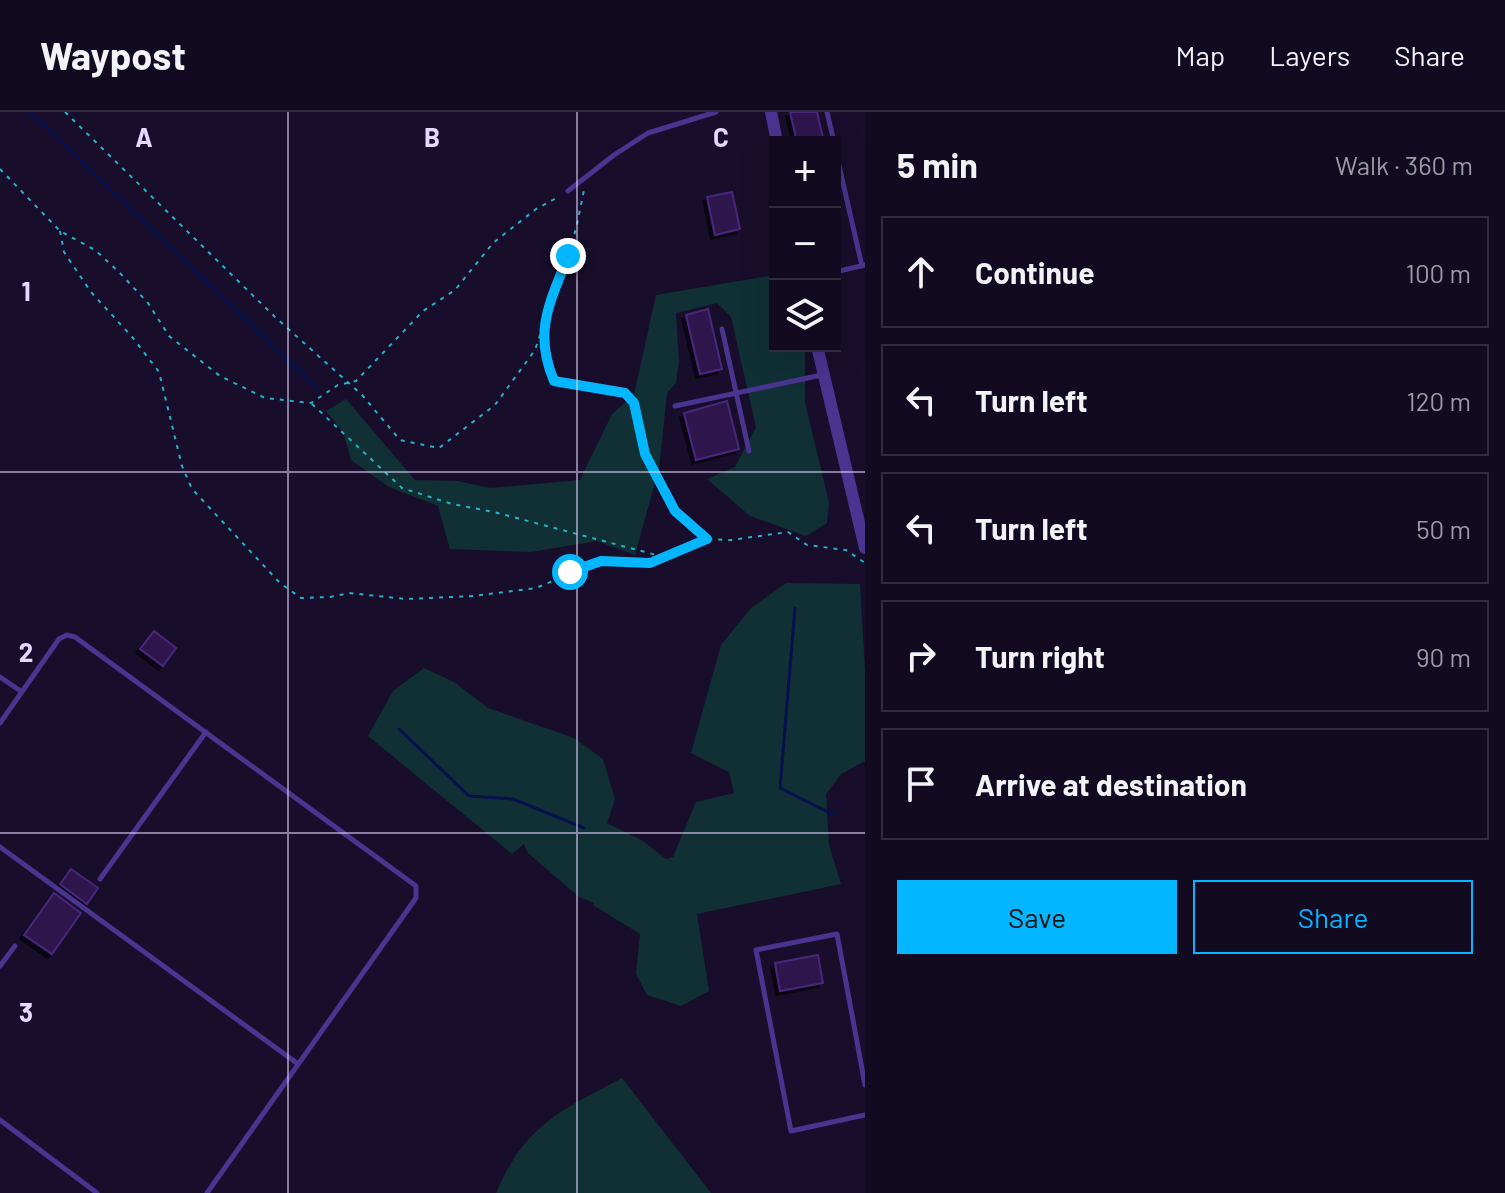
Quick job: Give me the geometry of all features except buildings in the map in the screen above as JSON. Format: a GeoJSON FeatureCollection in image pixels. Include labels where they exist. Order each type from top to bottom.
{"type":"FeatureCollection","features":[{"type":"Feature","properties":{"kind":"street"},"geometry":{"type":"LineString","coordinates":[[771,112],[776,136]]}},
{"type":"Feature","properties":{"kind":"street"},"geometry":{"type":"LineString","coordinates":[[818,352],[865,548]]}},
{"type":"Feature","properties":{"kind":"lane"},"geometry":{"type":"LineString","coordinates":[[568,191],[648,133],[716,112]]}},
{"type":"Feature","properties":{"kind":"lane"},"geometry":{"type":"LineString","coordinates":[[827,112],[833,136]]}},
{"type":"Feature","properties":{"kind":"lane"},"geometry":{"type":"LineString","coordinates":[[841,172],[864,266],[841,271]]}},
{"type":"Feature","properties":{"kind":"lane"},"geometry":{"type":"LineString","coordinates":[[722,329],[749,451]]}},
{"type":"Feature","properties":{"kind":"lane"},"geometry":{"type":"LineString","coordinates":[[675,406],[823,375]]}},
{"type":"Feature","properties":{"kind":"lane"},"geometry":{"type":"LineString","coordinates":[[0,723],[59,639],[67,635],[75,637],[416,886],[416,898],[207,1193]]}},
{"type":"Feature","properties":{"kind":"lane"},"geometry":{"type":"LineString","coordinates":[[0,677],[22,692]]}},
{"type":"Feature","properties":{"kind":"lane"},"geometry":{"type":"LineString","coordinates":[[100,879],[206,732]]}},
{"type":"Feature","properties":{"kind":"lane"},"geometry":{"type":"LineString","coordinates":[[0,847],[298,1064]]}},
{"type":"Feature","properties":{"kind":"lane"},"geometry":{"type":"LineString","coordinates":[[865,1085],[837,934],[756,950],[791,1131],[865,1115]]}},
{"type":"Feature","properties":{"kind":"lane"},"geometry":{"type":"LineString","coordinates":[[0,966],[15,946]]}},
{"type":"Feature","properties":{"kind":"lane"},"geometry":{"type":"LineString","coordinates":[[0,1120],[97,1193]]}},
{"type":"Feature","properties":{"kind":"path"},"geometry":{"type":"LineString","coordinates":[[65,112],[275,317],[362,395],[400,440],[439,448],[495,405],[535,350],[576,229],[586,177]]}},
{"type":"Feature","properties":{"kind":"path"},"geometry":{"type":"LineString","coordinates":[[0,169],[60,231],[95,250],[111,264],[148,303],[169,336],[220,376],[265,398],[311,403],[402,488],[452,504],[494,512],[664,557]]}},
{"type":"Feature","properties":{"kind":"path"},"geometry":{"type":"LineString","coordinates":[[311,403],[338,385],[356,381],[423,311],[455,290],[493,243],[536,209],[568,191]]}},
{"type":"Feature","properties":{"kind":"path"},"geometry":{"type":"LineString","coordinates":[[60,231],[64,252],[91,292],[159,372],[182,466],[192,489],[271,574],[301,598],[349,593],[406,599],[473,596],[536,588],[601,561],[650,563],[707,539],[731,540],[788,532],[807,545],[846,550],[865,563]]}},
{"type":"Feature","properties":{"kind":"path"},"geometry":{"type":"LineString","coordinates":[[543,325],[545,359],[554,381],[625,393],[634,403],[645,454],[675,511],[707,539]]}},
{"type":"Feature","properties":{"kind":"green space"},"geometry":{"type":"Polygon","coordinates":[[[769,276],[769,352],[805,352],[805,402],[829,503],[827,523],[806,536],[750,516],[707,479],[735,467],[756,427],[731,317],[717,303],[676,313],[679,360],[676,383],[667,393],[659,468],[635,555],[597,541],[531,552],[450,549],[438,506],[389,487],[351,460],[343,432],[326,411],[346,399],[415,480],[457,481],[490,488],[580,480],[612,414],[634,395],[656,295],[769,276]]]}},
{"type":"Feature","properties":{"kind":"green space"},"geometry":{"type":"Polygon","coordinates":[[[786,583],[860,584],[865,671],[865,761],[841,774],[826,794],[829,845],[841,884],[697,914],[709,991],[681,1006],[647,995],[636,974],[640,934],[594,903],[579,897],[528,853],[524,844],[512,854],[368,736],[393,691],[424,668],[454,682],[488,708],[574,738],[603,759],[615,799],[607,823],[643,841],[666,859],[673,857],[696,802],[734,793],[729,772],[691,753],[721,645],[751,608],[786,583]]]}},
{"type":"Feature","properties":{"kind":"green space"},"geometry":{"type":"Polygon","coordinates":[[[622,1078],[711,1193],[496,1193],[507,1170],[532,1135],[580,1100],[622,1078]]]}},
{"type":"Feature","properties":{"kind":"waterway"},"geometry":{"type":"LineString","coordinates":[[30,112],[318,389]]}},
{"type":"Feature","properties":{"kind":"waterway"},"geometry":{"type":"LineString","coordinates":[[795,608],[780,788],[834,815]]}},
{"type":"Feature","properties":{"kind":"waterway"},"geometry":{"type":"LineString","coordinates":[[399,729],[469,796],[513,799],[584,828]]}},
{"type":"Feature","properties":{"kind":"route"},"geometry":{"type":"LineString","coordinates":[[568,256],[543,325],[545,359],[554,381],[625,393],[634,403],[645,454],[675,511],[707,539],[650,563],[601,561],[570,572]]}}]}
